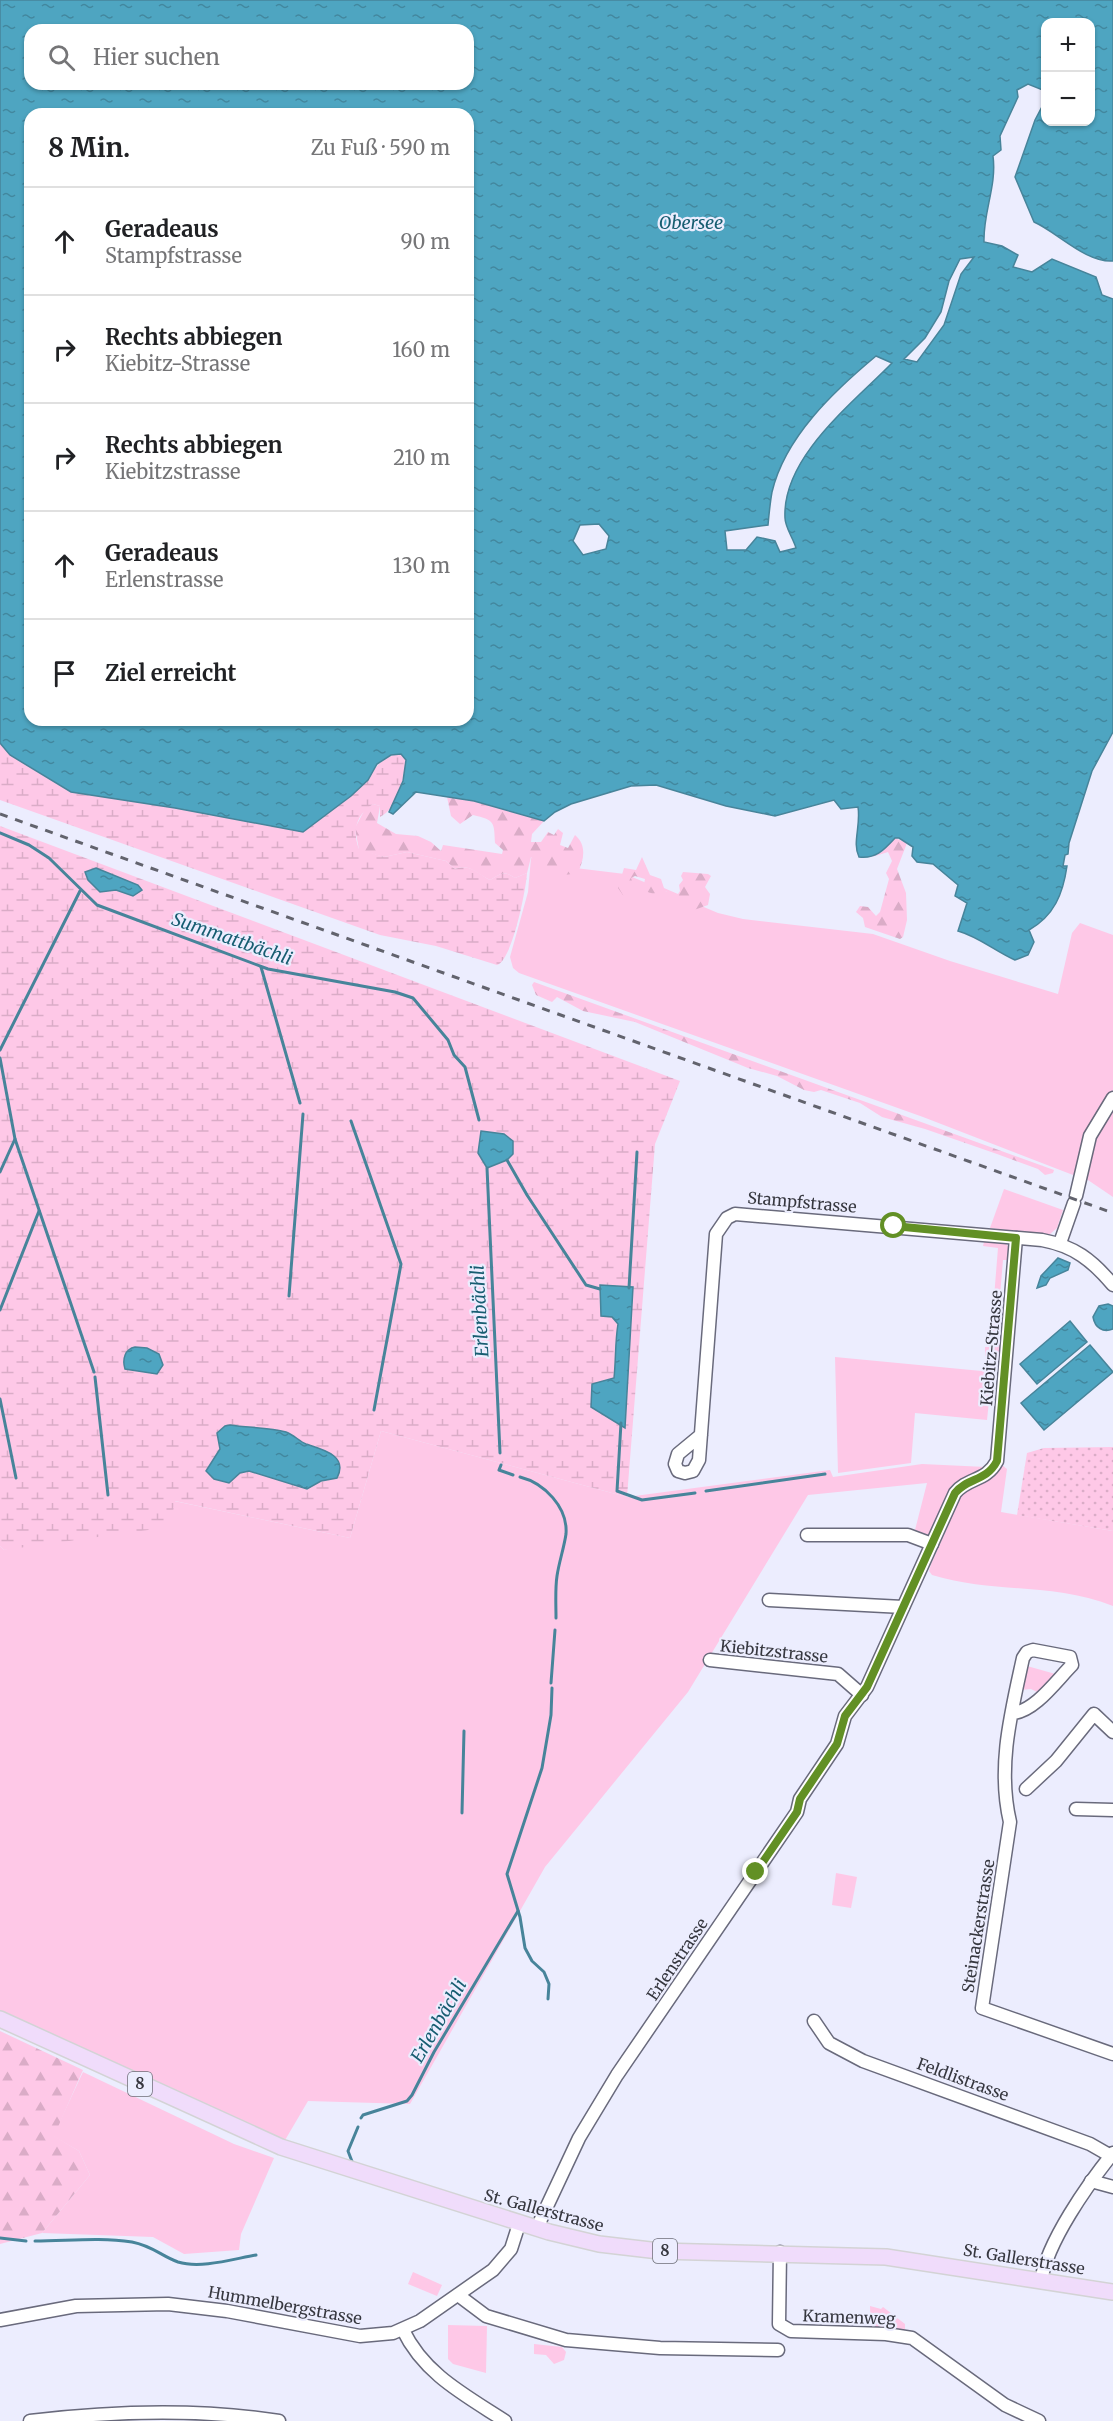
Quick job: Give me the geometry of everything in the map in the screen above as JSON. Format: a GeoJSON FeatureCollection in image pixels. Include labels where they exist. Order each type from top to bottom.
{"type":"FeatureCollection","features":[{"type":"Feature","properties":{"kind":"main road","name":"St. Gallerstrasse"},"geometry":{"type":"LineString","coordinates":[[0,2019],[248,2134],[519,2224],[599,2244],[631,2248],[891,2257],[1113,2292]]}},
{"type":"Feature","properties":{"kind":"street"},"geometry":{"type":"LineString","coordinates":[[1060,1243],[1075,1200],[1090,1136],[1113,1098]]}},
{"type":"Feature","properties":{"kind":"street","name":"Stampfstrasse"},"geometry":{"type":"LineString","coordinates":[[701,1435],[714,1249],[716,1234],[727,1218],[741,1213],[1060,1243],[1090,1260],[1113,1285]]}},
{"type":"Feature","properties":{"kind":"street","name":"Kiebitz-Strasse"},"geometry":{"type":"LineString","coordinates":[[932,1544],[957,1490],[964,1484],[986,1476],[997,1461],[1016,1238]]}},
{"type":"Feature","properties":{"kind":"street"},"geometry":{"type":"LineString","coordinates":[[807,1535],[908,1534],[932,1544],[862,1695]]}},
{"type":"Feature","properties":{"kind":"street"},"geometry":{"type":"LineString","coordinates":[[769,1600],[903,1607]]}},
{"type":"Feature","properties":{"kind":"street","name":"Steinackerstrasse"},"geometry":{"type":"LineString","coordinates":[[1013,1713],[1024,1711],[1033,1704],[1072,1665],[1071,1657],[1033,1650],[1024,1654],[1004,1758],[1004,1799],[1010,1822],[982,2007],[1113,2054]]}},
{"type":"Feature","properties":{"kind":"street","name":"Kiebitzstrasse"},"geometry":{"type":"LineString","coordinates":[[710,1660],[838,1674],[862,1695]]}},
{"type":"Feature","properties":{"kind":"street","name":"Erlenstrasse"},"geometry":{"type":"LineString","coordinates":[[538,2229],[540,2219],[588,2122],[797,1812],[800,1799],[837,1744],[849,1711],[862,1695]]}},
{"type":"Feature","properties":{"kind":"street"},"geometry":{"type":"LineString","coordinates":[[1026,1789],[1056,1761],[1094,1714],[1113,1732]]}},
{"type":"Feature","properties":{"kind":"street"},"geometry":{"type":"LineString","coordinates":[[1076,1809],[1113,1810]]}},
{"type":"Feature","properties":{"kind":"street","name":"Feldlistrasse"},"geometry":{"type":"LineString","coordinates":[[814,2021],[829,2043],[863,2061],[1059,2132],[1112,2155],[1091,2181],[1045,2263],[1041,2281]]}},
{"type":"Feature","properties":{"kind":"street"},"geometry":{"type":"LineString","coordinates":[[1091,2181],[1113,2187]]}},
{"type":"Feature","properties":{"kind":"street","name":"Hummelbergstrasse"},"geometry":{"type":"LineString","coordinates":[[0,2320],[76,2306],[168,2304],[227,2311],[360,2336],[403,2330],[458,2295],[505,2258],[515,2242],[519,2224]]}},
{"type":"Feature","properties":{"kind":"street","name":"Kramenweg"},"geometry":{"type":"LineString","coordinates":[[780,2252],[779,2324],[781,2327],[791,2331],[886,2334],[912,2338],[1005,2405],[1039,2421]]}},
{"type":"Feature","properties":{"kind":"street"},"geometry":{"type":"LineString","coordinates":[[458,2295],[486,2316],[566,2340],[660,2348],[778,2350]]}},
{"type":"Feature","properties":{"kind":"street"},"geometry":{"type":"LineString","coordinates":[[403,2330],[411,2347],[431,2371],[505,2421]]}},
{"type":"Feature","properties":{"kind":"street"},"geometry":{"type":"LineString","coordinates":[[30,2421],[128,2411],[241,2416],[279,2421]]}},
{"type":"Feature","properties":{"kind":"green space"},"geometry":{"type":"Polygon","coordinates":[[[0,743],[10,755],[71,792],[175,808],[368,780],[381,762],[401,754],[406,760],[396,800],[392,807],[380,817],[380,806],[373,804],[359,818],[356,836],[359,849],[384,857],[407,852],[446,861],[455,869],[469,868],[490,880],[502,874],[515,878],[527,873],[513,939],[503,961],[497,965],[436,946],[380,935],[0,800],[0,743]]]}},
{"type":"Feature","properties":{"kind":"green space"},"geometry":{"type":"Polygon","coordinates":[[[447,797],[474,801],[544,821],[532,834],[531,842],[541,842],[548,832],[554,835],[558,829],[563,833],[560,845],[568,848],[575,835],[583,848],[582,863],[578,872],[565,875],[552,873],[540,867],[531,857],[527,873],[515,878],[502,874],[490,880],[469,868],[455,869],[446,861],[407,852],[384,857],[359,850],[355,828],[365,809],[373,804],[380,806],[377,823],[396,834],[418,836],[431,842],[441,851],[443,845],[502,854],[503,850],[495,843],[492,823],[473,815],[460,824],[451,816],[447,797]]]}},
{"type":"Feature","properties":{"kind":"green space"},"geometry":{"type":"Polygon","coordinates":[[[0,826],[680,1081],[655,1144],[627,1497],[381,1431],[350,1538],[175,1501],[170,1527],[4,1550],[0,1546],[0,826]],[[633,1287],[612,1317],[618,1324],[614,1378],[625,1428],[633,1287]]]}},
{"type":"Feature","properties":{"kind":"green space"},"geometry":{"type":"Polygon","coordinates":[[[895,838],[907,843],[897,869],[906,893],[907,920],[903,937],[900,939],[865,927],[863,918],[856,912],[860,906],[868,907],[876,916],[880,912],[889,879],[886,873],[892,861],[888,852],[872,857],[882,852],[895,838]]]}},
{"type":"Feature","properties":{"kind":"green space"},"geometry":{"type":"Polygon","coordinates":[[[642,857],[650,875],[661,879],[664,888],[678,894],[683,872],[711,876],[705,887],[710,894],[708,905],[694,910],[674,900],[666,891],[651,893],[643,889],[645,879],[635,876],[631,878],[635,890],[633,895],[625,898],[618,888],[624,868],[636,870],[642,857]]]}},
{"type":"Feature","properties":{"kind":"green space"},"geometry":{"type":"Polygon","coordinates":[[[531,858],[567,867],[625,874],[718,913],[743,919],[873,934],[950,961],[1058,994],[1072,933],[1080,923],[1113,935],[1113,1090],[1090,1127],[1076,1172],[1073,1175],[923,1117],[519,973],[513,968],[510,957],[528,892],[531,858]]]}},
{"type":"Feature","properties":{"kind":"green space"},"geometry":{"type":"Polygon","coordinates":[[[534,982],[1054,1170],[1053,1173],[1045,1175],[1038,1169],[997,1154],[882,1117],[860,1103],[821,1090],[814,1092],[804,1090],[777,1076],[748,1068],[635,1022],[583,1011],[557,997],[552,1002],[536,995],[532,985],[534,982]]]}},
{"type":"Feature","properties":{"kind":"green space"},"geometry":{"type":"Polygon","coordinates":[[[1113,1106],[1113,1197],[1085,1178],[1094,1140],[1113,1106]]]}},
{"type":"Feature","properties":{"kind":"green space"},"geometry":{"type":"Polygon","coordinates":[[[1004,1189],[1063,1210],[1057,1228],[1049,1235],[990,1228],[1004,1189]]]}},
{"type":"Feature","properties":{"kind":"green space"},"geometry":{"type":"Polygon","coordinates":[[[984,1242],[1006,1244],[1010,1249],[1010,1260],[1003,1260],[996,1343],[1002,1344],[1001,1356],[992,1360],[985,1356],[985,1347],[990,1347],[998,1248],[983,1246],[984,1242]]]}},
{"type":"Feature","properties":{"kind":"green space"},"geometry":{"type":"Polygon","coordinates":[[[835,1357],[992,1372],[987,1420],[915,1413],[911,1463],[838,1473],[835,1357]]]}},
{"type":"Feature","properties":{"kind":"green space"},"geometry":{"type":"Polygon","coordinates":[[[381,1431],[627,1497],[830,1470],[833,1477],[922,1464],[986,1467],[997,1461],[1007,1469],[1001,1512],[1113,1531],[1113,1606],[1067,1594],[955,1581],[932,1575],[929,1571],[931,1564],[949,1524],[938,1520],[931,1536],[915,1530],[927,1483],[808,1495],[688,1692],[545,1867],[410,2104],[308,2101],[281,2147],[0,2019],[0,1546],[4,1550],[174,1501],[350,1538],[381,1431]]]}},
{"type":"Feature","properties":{"kind":"green space"},"geometry":{"type":"Polygon","coordinates":[[[1113,1447],[1113,1531],[1017,1515],[1027,1453],[1044,1448],[1113,1447]]]}},
{"type":"Feature","properties":{"kind":"green space"},"geometry":{"type":"Polygon","coordinates":[[[1027,1666],[1059,1675],[1041,1694],[1031,1689],[1020,1690],[1027,1666]]]}},
{"type":"Feature","properties":{"kind":"green space"},"geometry":{"type":"Polygon","coordinates":[[[836,1873],[857,1877],[851,1908],[832,1905],[836,1873]]]}},
{"type":"Feature","properties":{"kind":"green space"},"geometry":{"type":"Polygon","coordinates":[[[0,2031],[83,2070],[54,2136],[79,2151],[90,2175],[42,2233],[0,2244],[0,2031]]]}},
{"type":"Feature","properties":{"kind":"green space"},"geometry":{"type":"Polygon","coordinates":[[[83,2072],[234,2144],[274,2158],[241,2234],[239,2250],[184,2254],[153,2237],[42,2233],[90,2175],[79,2151],[53,2136],[83,2072]]]}},
{"type":"Feature","properties":{"kind":"green space"},"geometry":{"type":"Polygon","coordinates":[[[413,2272],[442,2285],[437,2296],[408,2284],[413,2272]]]}},
{"type":"Feature","properties":{"kind":"green space"},"geometry":{"type":"Polygon","coordinates":[[[870,2306],[881,2309],[883,2307],[905,2324],[905,2329],[871,2328],[870,2306]]]}},
{"type":"Feature","properties":{"kind":"green space"},"geometry":{"type":"Polygon","coordinates":[[[448,2325],[487,2326],[486,2373],[453,2364],[448,2359],[448,2325]]]}},
{"type":"Feature","properties":{"kind":"green space"},"geometry":{"type":"Polygon","coordinates":[[[534,2344],[562,2347],[566,2352],[564,2360],[554,2364],[546,2355],[534,2354],[534,2344]]]}},
{"type":"Feature","properties":{"kind":"water","name":"Obersee"},"geometry":{"type":"Polygon","coordinates":[[[0,0],[1113,0],[1113,261],[1092,257],[1034,222],[1015,177],[1041,109],[1041,126],[1095,126],[1095,18],[1041,18],[1041,89],[1028,84],[1017,90],[1018,97],[1000,136],[1001,150],[993,156],[993,178],[984,231],[984,242],[1002,246],[1018,255],[1013,267],[1032,272],[1052,259],[1096,277],[1102,295],[1113,299],[1113,732],[1092,771],[1069,843],[1068,854],[1065,855],[1063,866],[1067,866],[1060,895],[1045,918],[1029,930],[1034,942],[1028,955],[1015,960],[958,931],[967,903],[955,896],[958,885],[933,864],[917,862],[912,856],[913,847],[899,838],[895,838],[875,855],[859,857],[856,846],[858,807],[841,809],[834,800],[775,816],[726,806],[656,785],[631,786],[571,804],[544,821],[474,801],[416,792],[393,814],[389,812],[403,781],[406,760],[401,754],[391,755],[377,764],[368,780],[351,796],[303,832],[175,808],[71,792],[10,755],[0,743],[0,0]],[[974,257],[960,259],[949,281],[941,312],[925,338],[904,359],[917,362],[944,325],[961,274],[974,257]],[[876,356],[813,416],[788,452],[778,472],[772,492],[768,525],[725,531],[727,550],[746,550],[757,537],[775,541],[780,552],[796,548],[785,518],[787,495],[795,474],[807,453],[823,433],[892,363],[876,356]],[[599,524],[580,525],[573,541],[583,555],[606,549],[609,536],[599,524]]]}},
{"type":"Feature","properties":{"kind":"water"},"geometry":{"type":"Polygon","coordinates":[[[96,868],[138,885],[142,890],[133,896],[116,890],[100,892],[88,880],[85,872],[96,868]]]}},
{"type":"Feature","properties":{"kind":"water"},"geometry":{"type":"Polygon","coordinates":[[[481,1131],[504,1134],[513,1141],[513,1154],[507,1160],[487,1168],[478,1153],[481,1131]]]}},
{"type":"Feature","properties":{"kind":"water"},"geometry":{"type":"Polygon","coordinates":[[[1058,1258],[1070,1263],[1068,1270],[1050,1278],[1046,1285],[1037,1288],[1041,1276],[1058,1258]]]}},
{"type":"Feature","properties":{"kind":"water"},"geometry":{"type":"Polygon","coordinates":[[[600,1285],[633,1287],[625,1428],[591,1407],[592,1384],[614,1378],[615,1371],[618,1324],[612,1317],[601,1316],[600,1285]]]}},
{"type":"Feature","properties":{"kind":"water"},"geometry":{"type":"Polygon","coordinates":[[[1108,1304],[1113,1306],[1113,1329],[1103,1330],[1098,1327],[1093,1317],[1099,1306],[1108,1304]]]}},
{"type":"Feature","properties":{"kind":"water"},"geometry":{"type":"Polygon","coordinates":[[[1070,1321],[1087,1342],[1037,1384],[1020,1364],[1070,1321]]]}},
{"type":"Feature","properties":{"kind":"water"},"geometry":{"type":"Polygon","coordinates":[[[1090,1345],[1113,1372],[1044,1430],[1021,1403],[1090,1345]]]}},
{"type":"Feature","properties":{"kind":"water"},"geometry":{"type":"Polygon","coordinates":[[[135,1347],[147,1348],[159,1354],[163,1365],[157,1374],[125,1369],[125,1355],[135,1347]]]}},
{"type":"Feature","properties":{"kind":"water"},"geometry":{"type":"Polygon","coordinates":[[[230,1425],[286,1432],[306,1444],[326,1451],[336,1458],[339,1464],[340,1470],[337,1478],[321,1481],[307,1489],[249,1471],[240,1473],[229,1483],[214,1479],[206,1471],[220,1449],[217,1433],[230,1425]]]}},
{"type":"Feature","properties":{"kind":"waterway","name":"Summattbächli"},"geometry":{"type":"LineString","coordinates":[[0,833],[29,845],[49,858],[97,905],[268,969],[395,992],[413,998],[448,1040],[454,1055],[465,1067],[479,1120]]}},
{"type":"Feature","properties":{"kind":"waterway"},"geometry":{"type":"LineString","coordinates":[[0,1050],[80,891]]}},
{"type":"Feature","properties":{"kind":"waterway"},"geometry":{"type":"LineString","coordinates":[[261,967],[300,1103]]}},
{"type":"Feature","properties":{"kind":"waterway"},"geometry":{"type":"LineString","coordinates":[[0,1058],[15,1139],[94,1372]]}},
{"type":"Feature","properties":{"kind":"waterway"},"geometry":{"type":"LineString","coordinates":[[289,1296],[303,1114]]}},
{"type":"Feature","properties":{"kind":"waterway"},"geometry":{"type":"LineString","coordinates":[[351,1121],[401,1264],[374,1410]]}},
{"type":"Feature","properties":{"kind":"waterway"},"geometry":{"type":"LineString","coordinates":[[0,1172],[15,1139]]}},
{"type":"Feature","properties":{"kind":"waterway"},"geometry":{"type":"LineString","coordinates":[[629,1288],[637,1152]]}},
{"type":"Feature","properties":{"kind":"waterway"},"geometry":{"type":"LineString","coordinates":[[507,1160],[586,1285],[600,1289]]}},
{"type":"Feature","properties":{"kind":"waterway","name":"Erlenbächli"},"geometry":{"type":"LineString","coordinates":[[487,1168],[500,1453]]}},
{"type":"Feature","properties":{"kind":"waterway"},"geometry":{"type":"LineString","coordinates":[[0,1310],[39,1211]]}},
{"type":"Feature","properties":{"kind":"waterway"},"geometry":{"type":"LineString","coordinates":[[95,1377],[108,1495]]}},
{"type":"Feature","properties":{"kind":"waterway"},"geometry":{"type":"LineString","coordinates":[[0,1399],[16,1478]]}},
{"type":"Feature","properties":{"kind":"waterway"},"geometry":{"type":"LineString","coordinates":[[621,1423],[617,1491],[642,1500],[695,1493]]}},
{"type":"Feature","properties":{"kind":"waterway","name":"Erlenbächli"},"geometry":{"type":"LineString","coordinates":[[501,1465],[499,1470],[513,1475]]}},
{"type":"Feature","properties":{"kind":"waterway"},"geometry":{"type":"LineString","coordinates":[[706,1491],[825,1474]]}},
{"type":"Feature","properties":{"kind":"waterway","name":"Erlenbächli"},"geometry":{"type":"LineString","coordinates":[[520,1477],[538,1485],[553,1498],[566,1524],[556,1581],[556,1618]]}},
{"type":"Feature","properties":{"kind":"waterway","name":"Erlenbächli"},"geometry":{"type":"LineString","coordinates":[[551,1683],[555,1630]]}},
{"type":"Feature","properties":{"kind":"waterway","name":"Erlenbächli"},"geometry":{"type":"LineString","coordinates":[[548,1999],[549,1984],[544,1972],[532,1961],[525,1948],[520,1917],[507,1874],[542,1768],[551,1715],[552,1688]]}},
{"type":"Feature","properties":{"kind":"waterway"},"geometry":{"type":"LineString","coordinates":[[462,1813],[464,1731]]}},
{"type":"Feature","properties":{"kind":"waterway","name":"Erlenbächli"},"geometry":{"type":"LineString","coordinates":[[361,2118],[363,2115],[407,2101],[412,2095],[434,2052],[518,1911]]}},
{"type":"Feature","properties":{"kind":"waterway","name":"Erlenbächli"},"geometry":{"type":"LineString","coordinates":[[353,2164],[348,2151],[358,2127]]}},
{"type":"Feature","properties":{"kind":"waterway","name":"Erlenbächli"},"geometry":{"type":"LineString","coordinates":[[0,2238],[26,2241]]}},
{"type":"Feature","properties":{"kind":"waterway","name":"Erlenbächli"},"geometry":{"type":"LineString","coordinates":[[35,2241],[96,2239],[132,2242],[187,2264],[217,2263],[256,2255]]}},
{"type":"Feature","properties":{"kind":"railway"},"geometry":{"type":"LineString","coordinates":[[0,814],[1113,1213]]}},
{"type":"Feature","properties":{"kind":"route"},"geometry":{"type":"LineString","coordinates":[[756,1872],[797,1812],[800,1799],[837,1744],[845,1716],[867,1687],[955,1493],[964,1484],[986,1476],[997,1461],[1016,1238],[894,1226]]}}]}
